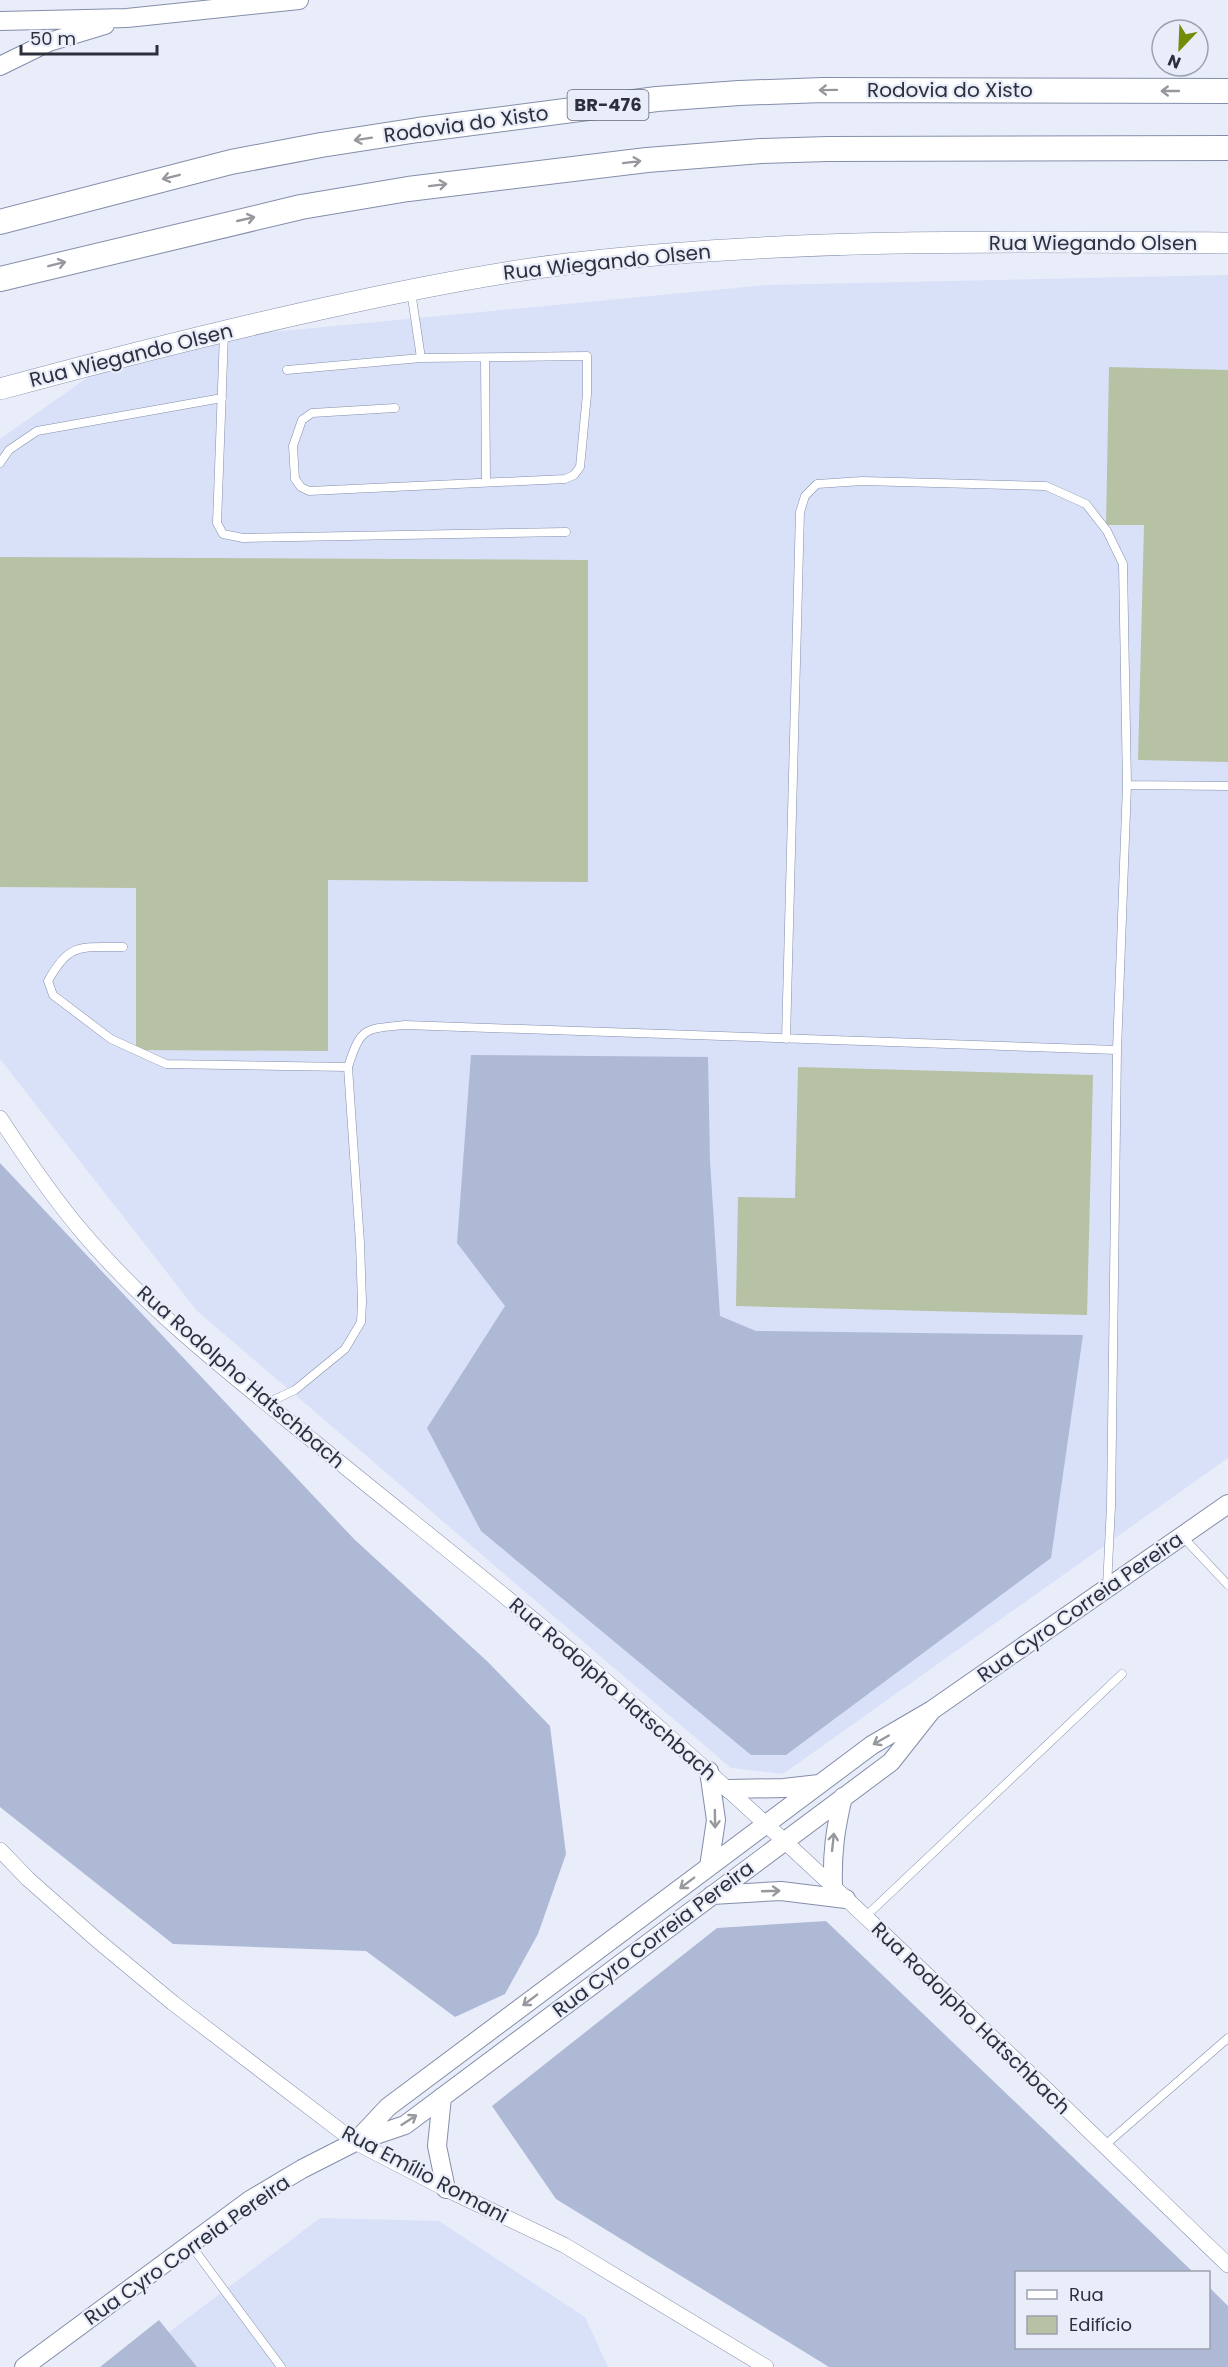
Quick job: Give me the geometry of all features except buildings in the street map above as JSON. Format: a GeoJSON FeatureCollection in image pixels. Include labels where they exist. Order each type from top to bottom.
{"type":"FeatureCollection","features":[{"type":"Feature","properties":{"kind":"highway","name":"Rodovia do Xisto"},"geometry":{"type":"LineString","coordinates":[[0,222],[231,162],[430,128],[657,99],[740,93],[876,89],[1228,91]]}},
{"type":"Feature","properties":{"kind":"highway"},"geometry":{"type":"LineString","coordinates":[[0,279],[301,207],[408,189],[647,160],[761,151],[840,148],[1228,148]]}},
{"type":"Feature","properties":{"kind":"main road","name":"Rua Wiegando Olsen"},"geometry":{"type":"LineString","coordinates":[[0,389],[224,331],[411,290],[563,264],[716,250],[905,244],[1228,243]]}},
{"type":"Feature","properties":{"kind":"street"},"geometry":{"type":"LineString","coordinates":[[0,21],[127,18],[299,0]]}},
{"type":"Feature","properties":{"kind":"street"},"geometry":{"type":"LineString","coordinates":[[0,66],[49,42],[127,18]]}},
{"type":"Feature","properties":{"kind":"street","name":"Rua Rodolpho Hatschbach"},"geometry":{"type":"LineString","coordinates":[[0,1118],[55,1197],[85,1235],[120,1273],[267,1403],[531,1617],[709,1771],[785,1840],[1228,2265]]}},
{"type":"Feature","properties":{"kind":"street","name":"Rua Cyro Correia Pereira"},"geometry":{"type":"LineString","coordinates":[[355,2142],[388,2107],[872,1745],[932,1710],[1228,1504]]}},
{"type":"Feature","properties":{"kind":"street","name":"Rua Cyro Correia Pereira"},"geometry":{"type":"LineString","coordinates":[[24,2367],[266,2190],[355,2142],[405,2124],[891,1762],[932,1710]]}},
{"type":"Feature","properties":{"kind":"street"},"geometry":{"type":"LineString","coordinates":[[709,1771],[716,1820],[709,1867]]}},
{"type":"Feature","properties":{"kind":"street"},"geometry":{"type":"LineString","coordinates":[[729,1789],[784,1788],[821,1783]]}},
{"type":"Feature","properties":{"kind":"street"},"geometry":{"type":"LineString","coordinates":[[712,1895],[780,1891],[840,1893],[832,1853],[834,1831],[843,1797]]}},
{"type":"Feature","properties":{"kind":"street","name":"Rua Emílio Romani"},"geometry":{"type":"LineString","coordinates":[[0,1850],[28,1879],[173,2003],[355,2142],[564,2246],[766,2367]]}},
{"type":"Feature","properties":{"kind":"street"},"geometry":{"type":"LineString","coordinates":[[442,2097],[437,2146],[446,2189]]}},
{"type":"Feature","properties":{"kind":"lane"},"geometry":{"type":"LineString","coordinates":[[411,290],[421,358]]}},
{"type":"Feature","properties":{"kind":"lane"},"geometry":{"type":"LineString","coordinates":[[224,331],[217,523],[223,534],[243,538],[566,532]]}},
{"type":"Feature","properties":{"kind":"lane"},"geometry":{"type":"LineString","coordinates":[[287,370],[421,358],[587,356],[587,394],[580,467],[574,475],[565,478],[309,491],[301,487],[295,479],[293,446],[302,420],[312,414],[395,408]]}},
{"type":"Feature","properties":{"kind":"lane"},"geometry":{"type":"LineString","coordinates":[[485,358],[486,482]]}},
{"type":"Feature","properties":{"kind":"lane"},"geometry":{"type":"LineString","coordinates":[[0,463],[9,450],[37,430],[222,398]]}},
{"type":"Feature","properties":{"kind":"lane"},"geometry":{"type":"LineString","coordinates":[[786,1039],[800,512],[805,496],[817,484],[862,481],[1046,486],[1086,504],[1107,531],[1123,564],[1127,785],[1117,1050],[1111,1506],[1107,1588]]}},
{"type":"Feature","properties":{"kind":"lane"},"geometry":{"type":"LineString","coordinates":[[1127,785],[1228,786]]}},
{"type":"Feature","properties":{"kind":"lane"},"geometry":{"type":"LineString","coordinates":[[123,947],[76,948],[58,962],[48,981],[52,995],[111,1040],[166,1064],[348,1067]]}},
{"type":"Feature","properties":{"kind":"lane"},"geometry":{"type":"LineString","coordinates":[[267,1403],[295,1390],[345,1349],[361,1322],[360,1255],[348,1067],[357,1039],[374,1028],[405,1025],[1117,1050]]}},
{"type":"Feature","properties":{"kind":"lane"},"geometry":{"type":"LineString","coordinates":[[1182,1536],[1228,1585]]}},
{"type":"Feature","properties":{"kind":"lane"},"geometry":{"type":"LineString","coordinates":[[865,1917],[1122,1674]]}},
{"type":"Feature","properties":{"kind":"lane"},"geometry":{"type":"LineString","coordinates":[[1104,2146],[1228,2037]]}},
{"type":"Feature","properties":{"kind":"lane"},"geometry":{"type":"LineString","coordinates":[[190,2244],[281,2367]]}},
{"type":"Feature","properties":{"kind":"shaded area"},"geometry":{"type":"Polygon","coordinates":[[[1228,275],[1228,1458],[783,1774],[731,1768],[197,1311],[0,1059],[0,439],[91,375],[261,333],[766,285],[1228,275]]]}},
{"type":"Feature","properties":{"kind":"shaded area"},"geometry":{"type":"Polygon","coordinates":[[[471,1055],[708,1057],[710,1161],[720,1316],[756,1331],[1083,1335],[1051,1558],[786,1755],[751,1755],[481,1531],[427,1428],[505,1306],[457,1243],[471,1055]]]}},
{"type":"Feature","properties":{"kind":"shaded area"},"geometry":{"type":"Polygon","coordinates":[[[0,1163],[354,1539],[488,1662],[550,1726],[566,1854],[538,1934],[505,1994],[455,2017],[366,1951],[173,1944],[0,1807],[0,1163]]]}},
{"type":"Feature","properties":{"kind":"shaded area"},"geometry":{"type":"Polygon","coordinates":[[[826,1921],[1192,2271],[1015,2271],[1015,2349],[1210,2349],[1210,2288],[1228,2306],[1228,2367],[829,2367],[556,2199],[492,2106],[717,1928],[826,1921]]]}},
{"type":"Feature","properties":{"kind":"shaded area"},"geometry":{"type":"Polygon","coordinates":[[[320,2218],[439,2221],[585,2317],[608,2367],[123,2367],[320,2218]]]}},
{"type":"Feature","properties":{"kind":"shaded area"},"geometry":{"type":"Polygon","coordinates":[[[159,2320],[197,2367],[100,2367],[159,2320]]]}}]}
